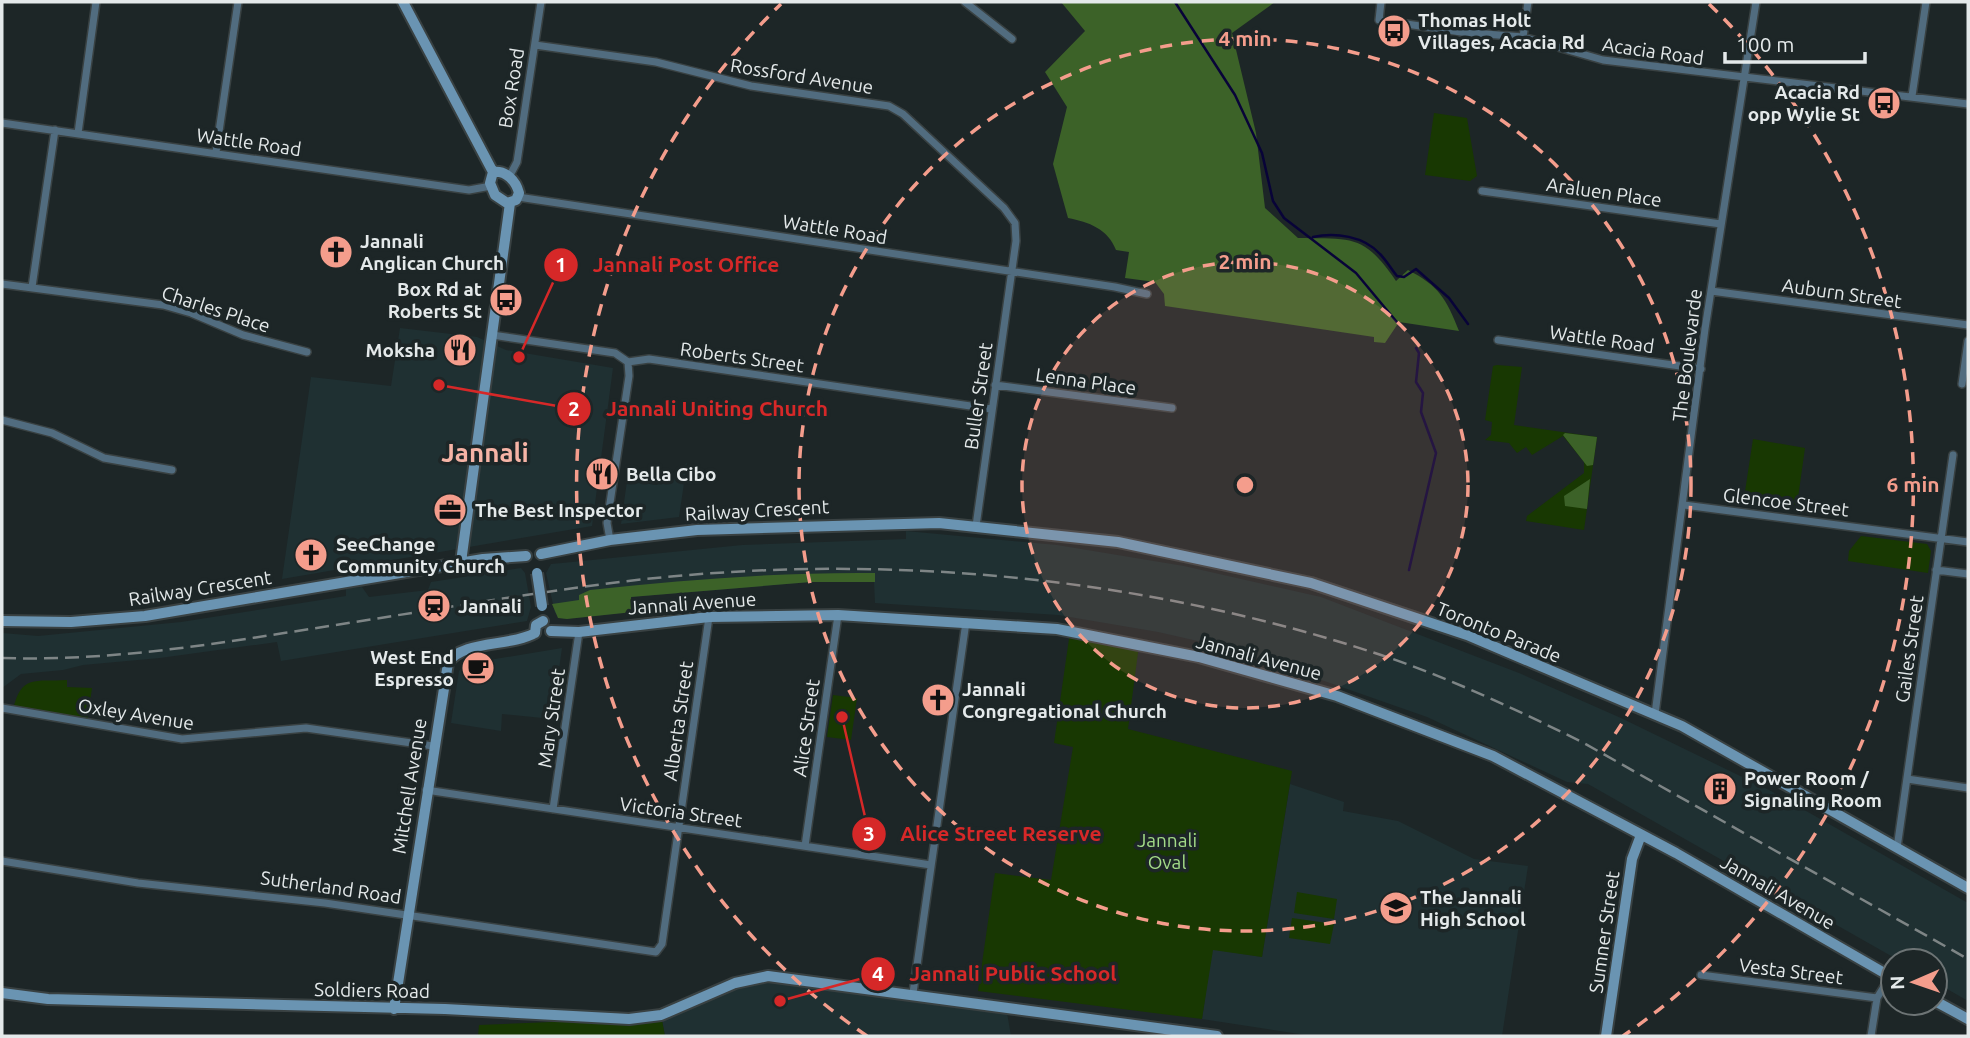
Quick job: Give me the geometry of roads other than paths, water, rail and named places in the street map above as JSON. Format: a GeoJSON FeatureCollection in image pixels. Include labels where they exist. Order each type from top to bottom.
{"type":"FeatureCollection","features":[{"type":"Feature","properties":{"kind":"street"},"geometry":{"type":"LineString","coordinates":[[78,133],[96,2]]}},
{"type":"Feature","properties":{"kind":"street"},"geometry":{"type":"LineString","coordinates":[[216,152],[238,2]]}},
{"type":"Feature","properties":{"kind":"street"},"geometry":{"type":"LineString","coordinates":[[403,2],[493,172],[491,187],[499,198],[514,200]]}},
{"type":"Feature","properties":{"kind":"street","name":"Box Road"},"geometry":{"type":"LineString","coordinates":[[509,177],[517,162],[541,2]]}},
{"type":"Feature","properties":{"kind":"street"},"geometry":{"type":"LineString","coordinates":[[965,2],[1012,39]]}},
{"type":"Feature","properties":{"kind":"street","name":"Acacia Road"},"geometry":{"type":"LineString","coordinates":[[1381,2],[1379,20],[1461,32],[1522,37],[1595,59],[1968,104]]}},
{"type":"Feature","properties":{"kind":"street"},"geometry":{"type":"LineString","coordinates":[[1522,37],[1528,2]]}},
{"type":"Feature","properties":{"kind":"street","name":"The Boulevarde"},"geometry":{"type":"LineString","coordinates":[[1655,714],[1721,224],[1756,2]]}},
{"type":"Feature","properties":{"kind":"street"},"geometry":{"type":"LineString","coordinates":[[1912,96],[1926,2]]}},
{"type":"Feature","properties":{"kind":"street","name":"Rossford Avenue"},"geometry":{"type":"LineString","coordinates":[[535,45],[656,62],[741,84],[889,106],[903,114],[1010,215],[1016,232],[1011,271]]}},
{"type":"Feature","properties":{"kind":"street","name":"Wattle Road"},"geometry":{"type":"LineString","coordinates":[[2,123],[469,190],[491,187]]}},
{"type":"Feature","properties":{"kind":"street"},"geometry":{"type":"LineString","coordinates":[[32,287],[55,130]]}},
{"type":"Feature","properties":{"kind":"street"},"geometry":{"type":"LineString","coordinates":[[461,562],[492,335],[518,189],[509,177],[493,172]]}},
{"type":"Feature","properties":{"kind":"street","name":"Araluen Place"},"geometry":{"type":"LineString","coordinates":[[1482,191],[1721,224]]}},
{"type":"Feature","properties":{"kind":"street","name":"Wattle Road"},"geometry":{"type":"LineString","coordinates":[[514,200],[1011,271],[1147,295]]}},
{"type":"Feature","properties":{"kind":"street","name":"Buller Street"},"geometry":{"type":"LineString","coordinates":[[976,526],[1011,271]]}},
{"type":"Feature","properties":{"kind":"street","name":"Charles Place"},"geometry":{"type":"LineString","coordinates":[[2,284],[163,306],[191,313],[243,335],[307,352]]}},
{"type":"Feature","properties":{"kind":"street","name":"Auburn Street"},"geometry":{"type":"LineString","coordinates":[[1712,291],[1968,325]]}},
{"type":"Feature","properties":{"kind":"street","name":"Roberts Street"},"geometry":{"type":"LineString","coordinates":[[492,335],[615,353],[628,362],[649,359],[991,409]]}},
{"type":"Feature","properties":{"kind":"street","name":"Wattle Road"},"geometry":{"type":"LineString","coordinates":[[1498,340],[1701,369]]}},
{"type":"Feature","properties":{"kind":"street"},"geometry":{"type":"LineString","coordinates":[[1962,384],[1968,341]]}},
{"type":"Feature","properties":{"kind":"street"},"geometry":{"type":"LineString","coordinates":[[610,540],[607,523],[629,376],[628,362]]}},
{"type":"Feature","properties":{"kind":"street","name":"Lenna Place"},"geometry":{"type":"LineString","coordinates":[[995,385],[1172,408]]}},
{"type":"Feature","properties":{"kind":"street"},"geometry":{"type":"LineString","coordinates":[[2,420],[52,433],[104,458],[172,470]]}},
{"type":"Feature","properties":{"kind":"street","name":"Gailes Street"},"geometry":{"type":"LineString","coordinates":[[1897,848],[1954,454]]}},
{"type":"Feature","properties":{"kind":"street","name":"Glencoe Street"},"geometry":{"type":"LineString","coordinates":[[1684,505],[1968,542]]}},
{"type":"Feature","properties":{"kind":"street","name":"Railway Crescent"},"geometry":{"type":"LineString","coordinates":[[2,621],[71,622],[145,616],[461,562],[526,556],[529,550],[534,548],[538,564],[610,540],[757,526],[904,523],[976,526]]}},
{"type":"Feature","properties":{"kind":"street","name":"Toronto Parade"},"geometry":{"type":"LineString","coordinates":[[976,526],[1118,542],[1311,583],[1467,635],[1655,714],[1777,778],[1968,888]]}},
{"type":"Feature","properties":{"kind":"street"},"geometry":{"type":"LineString","coordinates":[[538,564],[543,621]]}},
{"type":"Feature","properties":{"kind":"street"},"geometry":{"type":"LineString","coordinates":[[1936,570],[1968,574]]}},
{"type":"Feature","properties":{"kind":"street","name":"Jannali Avenue"},"geometry":{"type":"LineString","coordinates":[[551,631],[579,632],[709,617],[838,615],[1057,629],[1199,657],[1337,696],[1493,756],[1641,835],[1879,971]]}},
{"type":"Feature","properties":{"kind":"street","name":"Alice Street"},"geometry":{"type":"LineString","coordinates":[[805,846],[838,615]]}},
{"type":"Feature","properties":{"kind":"street","name":"Alberta Street"},"geometry":{"type":"LineString","coordinates":[[656,952],[662,944],[709,617]]}},
{"type":"Feature","properties":{"kind":"street"},"geometry":{"type":"LineString","coordinates":[[543,621],[549,624],[551,631],[544,638],[535,633],[536,625],[543,621]]}},
{"type":"Feature","properties":{"kind":"street"},"geometry":{"type":"LineString","coordinates":[[965,622],[914,993],[1161,1032],[1217,1036]]}},
{"type":"Feature","properties":{"kind":"street","name":"Mary Street"},"geometry":{"type":"LineString","coordinates":[[553,810],[579,632]]}},
{"type":"Feature","properties":{"kind":"street","name":"Mitchell Avenue"},"geometry":{"type":"LineString","coordinates":[[394,1009],[445,674],[453,655],[466,649],[525,639],[535,633]]}},
{"type":"Feature","properties":{"kind":"street","name":"Oxley Avenue"},"geometry":{"type":"LineString","coordinates":[[2,708],[181,739],[306,728],[433,746]]}},
{"type":"Feature","properties":{"kind":"street"},"geometry":{"type":"LineString","coordinates":[[1906,779],[1968,788]]}},
{"type":"Feature","properties":{"kind":"street","name":"Victoria Street"},"geometry":{"type":"LineString","coordinates":[[426,790],[931,865]]}},
{"type":"Feature","properties":{"kind":"street","name":"Sumner Street"},"geometry":{"type":"LineString","coordinates":[[1606,1036],[1632,859],[1641,835]]}},
{"type":"Feature","properties":{"kind":"street","name":"Sutherland Road"},"geometry":{"type":"LineString","coordinates":[[2,861],[138,883],[408,915],[656,952]]}},
{"type":"Feature","properties":{"kind":"street","name":"Vesta Street"},"geometry":{"type":"LineString","coordinates":[[1701,975],[1877,998]]}},
{"type":"Feature","properties":{"kind":"street","name":"Soldiers Road"},"geometry":{"type":"LineString","coordinates":[[2,993],[48,999],[629,1019],[661,1015],[735,983],[768,976],[914,993]]}},
{"type":"Feature","properties":{"kind":"street"},"geometry":{"type":"LineString","coordinates":[[1871,1036],[1879,995]]}},
{"type":"Feature","properties":{"kind":"street"},"geometry":{"type":"LineString","coordinates":[[1949,1009],[1968,1019]]}},
{"type":"Feature","properties":{"kind":"waterway"},"geometry":{"type":"LineString","coordinates":[[1175,2],[1235,95],[1262,153],[1273,201],[1284,218],[1356,273],[1401,327]]}},
{"type":"Feature","properties":{"kind":"waterway"},"geometry":{"type":"LineString","coordinates":[[1313,237],[1340,235],[1358,239],[1380,254],[1397,276],[1404,277],[1416,269],[1449,298],[1468,324]]}},
{"type":"Feature","properties":{"kind":"waterway"},"geometry":{"type":"LineString","coordinates":[[1409,570],[1436,453],[1421,412],[1423,393],[1416,382],[1419,353],[1416,348]]}},
{"type":"Feature","properties":{"kind":"railway"},"geometry":{"type":"LineString","coordinates":[[2,658],[73,657],[178,648],[564,589],[702,574],[800,569],[899,570],[997,576],[1095,588],[1192,605],[1287,627],[1381,655],[1458,684],[1582,742],[1968,959]]}},
{"type":"Feature","properties":{"kind":"place","name":"Thomas Holt Villages, Acacia Rd"},"geometry":{"type":"Point","coordinates":[1394,31]}},
{"type":"Feature","properties":{"kind":"place","name":"Acacia Rd opp Wylie St"},"geometry":{"type":"Point","coordinates":[1884,103]}},
{"type":"Feature","properties":{"kind":"place","name":"Jannali Anglican Church"},"geometry":{"type":"Point","coordinates":[336,252]}},
{"type":"Feature","properties":{"kind":"place","name":"Box Rd at Roberts St"},"geometry":{"type":"Point","coordinates":[506,300]}},
{"type":"Feature","properties":{"kind":"place","name":"Moksha"},"geometry":{"type":"Point","coordinates":[460,350]}},
{"type":"Feature","properties":{"kind":"place","name":"Jannali Post Office"},"geometry":{"type":"Point","coordinates":[519,357]}},
{"type":"Feature","properties":{"kind":"place","name":"Jannali Uniting Church"},"geometry":{"type":"Point","coordinates":[439,385]}},
{"type":"Feature","properties":{"kind":"place","name":"Bella Cibo"},"geometry":{"type":"Point","coordinates":[602,474]}},
{"type":"Feature","properties":{"kind":"place","name":"The Best Inspector"},"geometry":{"type":"Point","coordinates":[450,510]}},
{"type":"Feature","properties":{"kind":"place","name":"SeeChange Community Church"},"geometry":{"type":"Point","coordinates":[311,555]}},
{"type":"Feature","properties":{"kind":"place","name":"Jannali"},"geometry":{"type":"Point","coordinates":[434,606]}},
{"type":"Feature","properties":{"kind":"place","name":"West End Espresso"},"geometry":{"type":"Point","coordinates":[478,668]}},
{"type":"Feature","properties":{"kind":"place","name":"Jannali Congregational Church"},"geometry":{"type":"Point","coordinates":[938,700]}},
{"type":"Feature","properties":{"kind":"place","name":"Alice Street Reserve"},"geometry":{"type":"Point","coordinates":[842,717]}},
{"type":"Feature","properties":{"kind":"place","name":"Power Room / Signaling Room"},"geometry":{"type":"Point","coordinates":[1720,789]}},
{"type":"Feature","properties":{"kind":"place","name":"The Jannali High School"},"geometry":{"type":"Point","coordinates":[1396,908]}},
{"type":"Feature","properties":{"kind":"place","name":"Jannali Public School"},"geometry":{"type":"Point","coordinates":[780,1001]}},
{"type":"Feature","properties":{"kind":"district","name":"Jannali"},"geometry":{"type":"Point","coordinates":[485,453]}},
{"type":"Feature","properties":{"kind":"park label","name":"Jannali Oval"},"geometry":{"type":"Point","coordinates":[1167,851]}}]}
